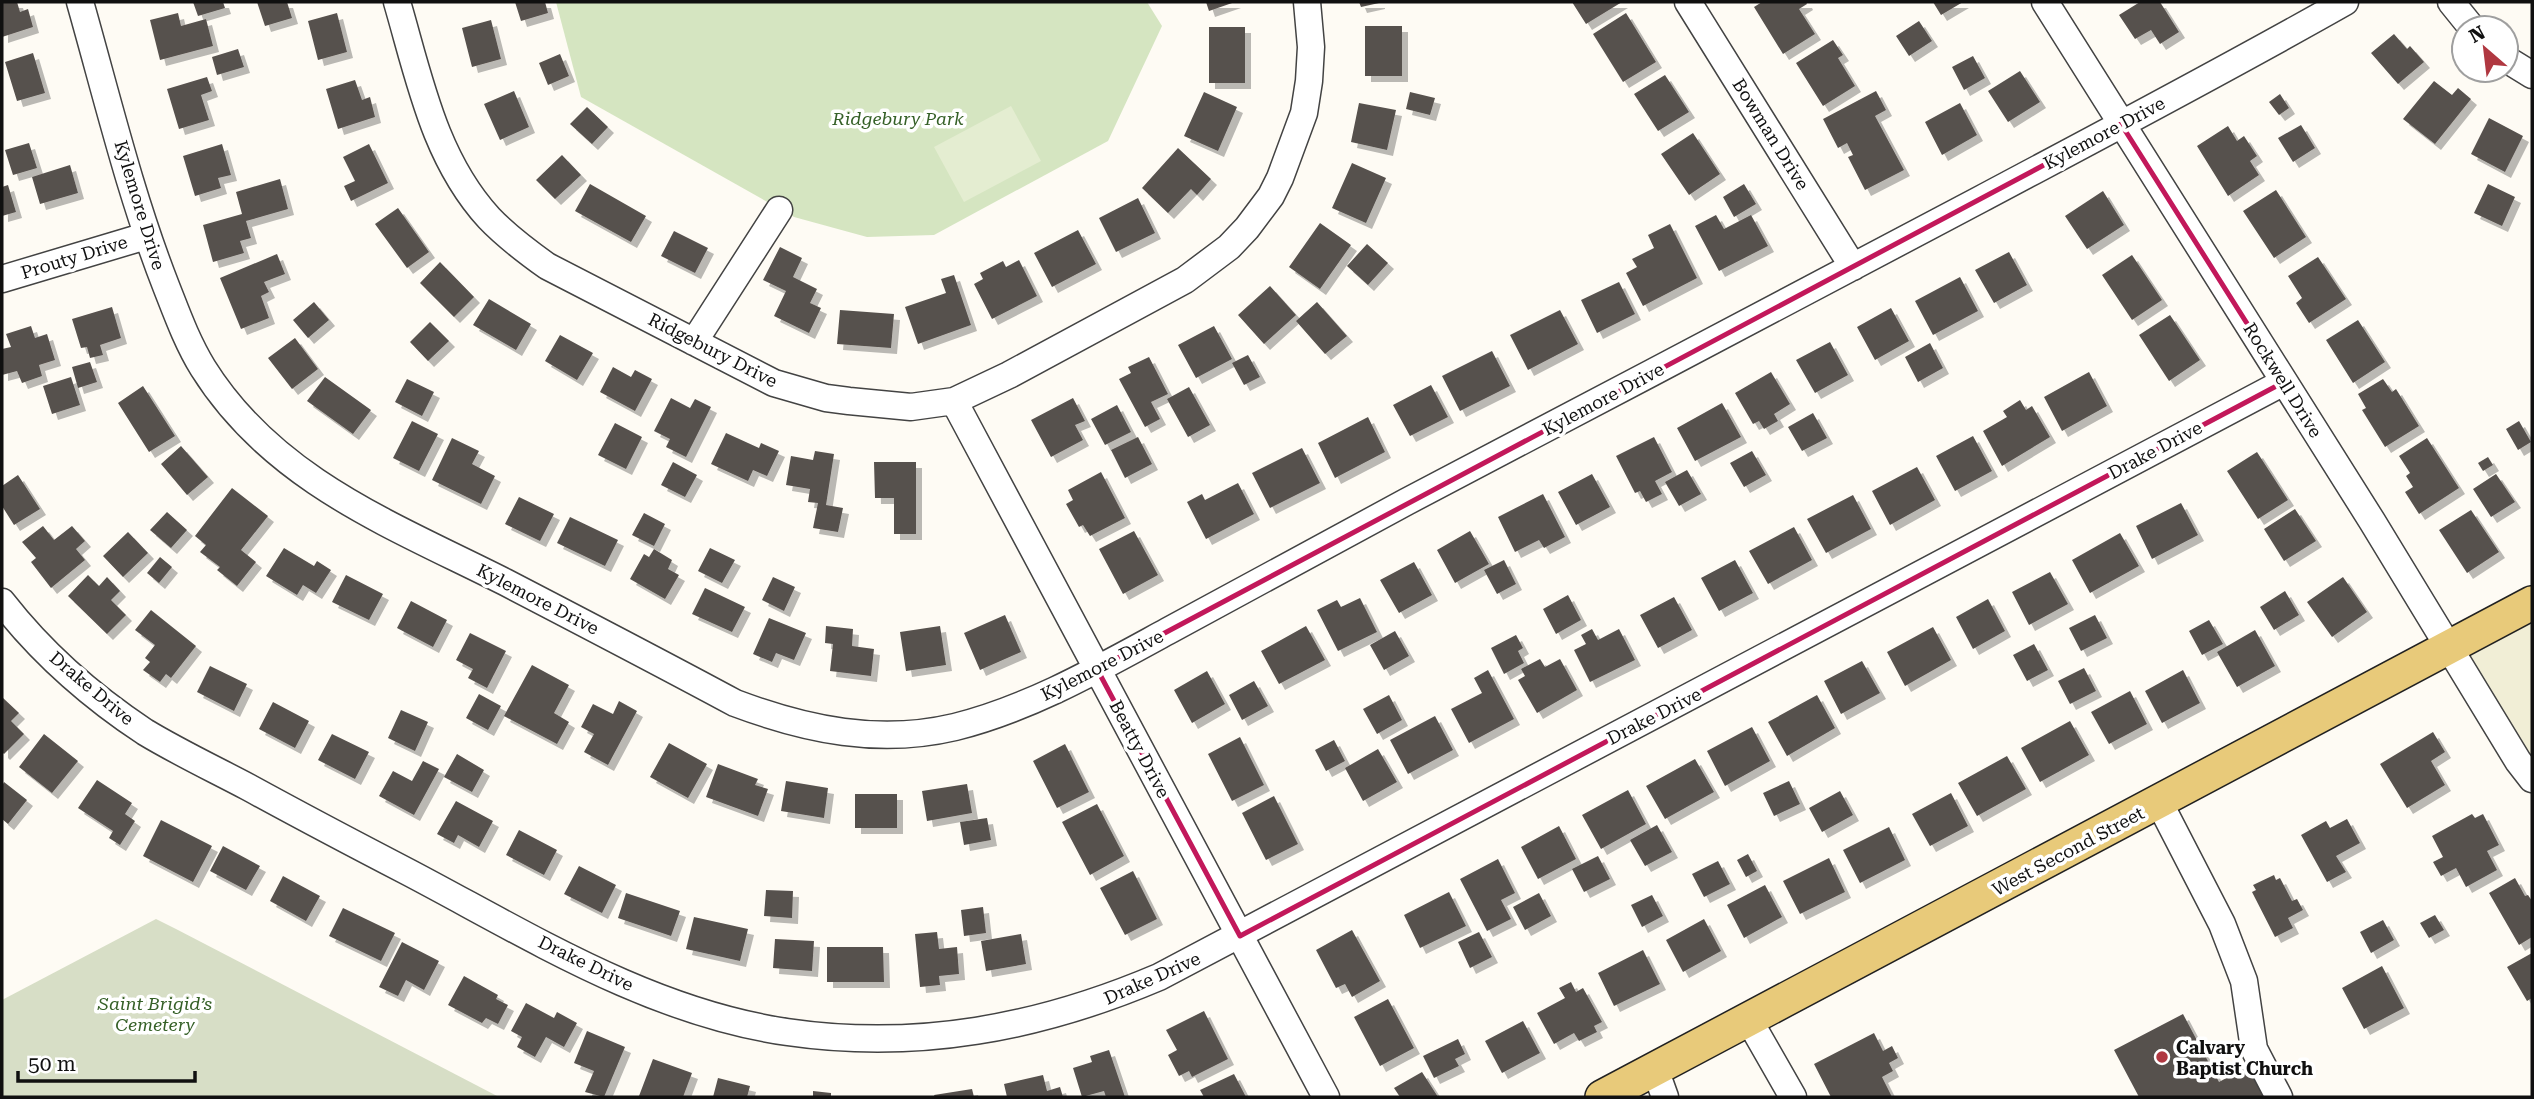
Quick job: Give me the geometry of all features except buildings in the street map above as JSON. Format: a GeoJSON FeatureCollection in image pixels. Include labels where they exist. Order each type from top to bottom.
{"type":"FeatureCollection","features":[{"type":"Feature","properties":{"kind":"main road","name":"West Second Street"},"geometry":{"type":"LineString","coordinates":[[1602,1097],[1660,1083],[1749,1020],[2532,603]]}},
{"type":"Feature","properties":{"kind":"street","name":"Kylemore Drive"},"geometry":{"type":"LineString","coordinates":[[80,2],[146,236],[184,331],[202,366],[239,416],[283,459],[302,474],[364,510],[736,703],[779,720],[866,736],[905,735],[951,728],[996,716],[1033,701],[1853,267],[2345,2]]}},
{"type":"Feature","properties":{"kind":"street","name":"Ridgebury Drive"},"geometry":{"type":"LineString","coordinates":[[397,2],[444,152],[458,177],[489,218],[516,244],[547,265],[774,383],[825,398],[911,407],[954,401],[1069,343],[1185,280],[1220,255],[1247,228],[1271,197],[1304,113],[1310,81],[1311,47],[1307,2]]}},
{"type":"Feature","properties":{"kind":"street","name":"Bowman Drive"},"geometry":{"type":"LineString","coordinates":[[1688,2],[1853,267]]}},
{"type":"Feature","properties":{"kind":"street","name":"Rockwell Drive"},"geometry":{"type":"LineString","coordinates":[[2045,2],[2372,521],[2525,770],[2532,799]]}},
{"type":"Feature","properties":{"kind":"street"},"geometry":{"type":"LineString","coordinates":[[694,342],[779,209]]}},
{"type":"Feature","properties":{"kind":"street","name":"Prouty Drive"},"geometry":{"type":"LineString","coordinates":[[2,279],[146,236]]}},
{"type":"Feature","properties":{"kind":"street","name":"Drake Drive"},"geometry":{"type":"LineString","coordinates":[[2,602],[54,658],[98,698],[147,733],[585,965],[661,998],[726,1020],[786,1032],[861,1038],[957,1034],[1023,1023],[1108,999],[1159,978],[2284,382]]}},
{"type":"Feature","properties":{"kind":"street","name":"Beatty Drive"},"geometry":{"type":"LineString","coordinates":[[954,401],[1326,1097]]}},
{"type":"Feature","properties":{"kind":"street"},"geometry":{"type":"LineString","coordinates":[[2159,802],[2222,924],[2244,981],[2254,1049],[2279,1097]]}},
{"type":"Feature","properties":{"kind":"street"},"geometry":{"type":"LineString","coordinates":[[1749,1020],[1793,1097]]}},
{"type":"Feature","properties":{"kind":"highlighted area"},"geometry":{"type":"Polygon","coordinates":[[[2121,124],[2284,382],[1240,936],[1097,669],[2121,124]]]}},
{"type":"Feature","properties":{"kind":"shaded area"},"geometry":{"type":"Polygon","coordinates":[[[2532,603],[2532,779],[2448,647],[2532,603]]]}},
{"type":"Feature","properties":{"kind":"green space","name":"Ridgebury Park"},"geometry":{"type":"Polygon","coordinates":[[[556,2],[1147,2],[1162,26],[1108,141],[934,235],[867,237],[794,217],[581,97],[556,2]]]}},
{"type":"Feature","properties":{"kind":"green space"},"geometry":{"type":"Polygon","coordinates":[[[1011,106],[1041,161],[964,202],[934,147],[1011,106]]]}},
{"type":"Feature","properties":{"kind":"green space","name":"Saint Brigid’s Cemetery"},"geometry":{"type":"Polygon","coordinates":[[[156,919],[499,1097],[2,1097],[2,1000],[156,919]]]}},
{"type":"Feature","properties":{"kind":"place","name":"Calvary Baptist Church"},"geometry":{"type":"Point","coordinates":[2162,1057]}}]}
